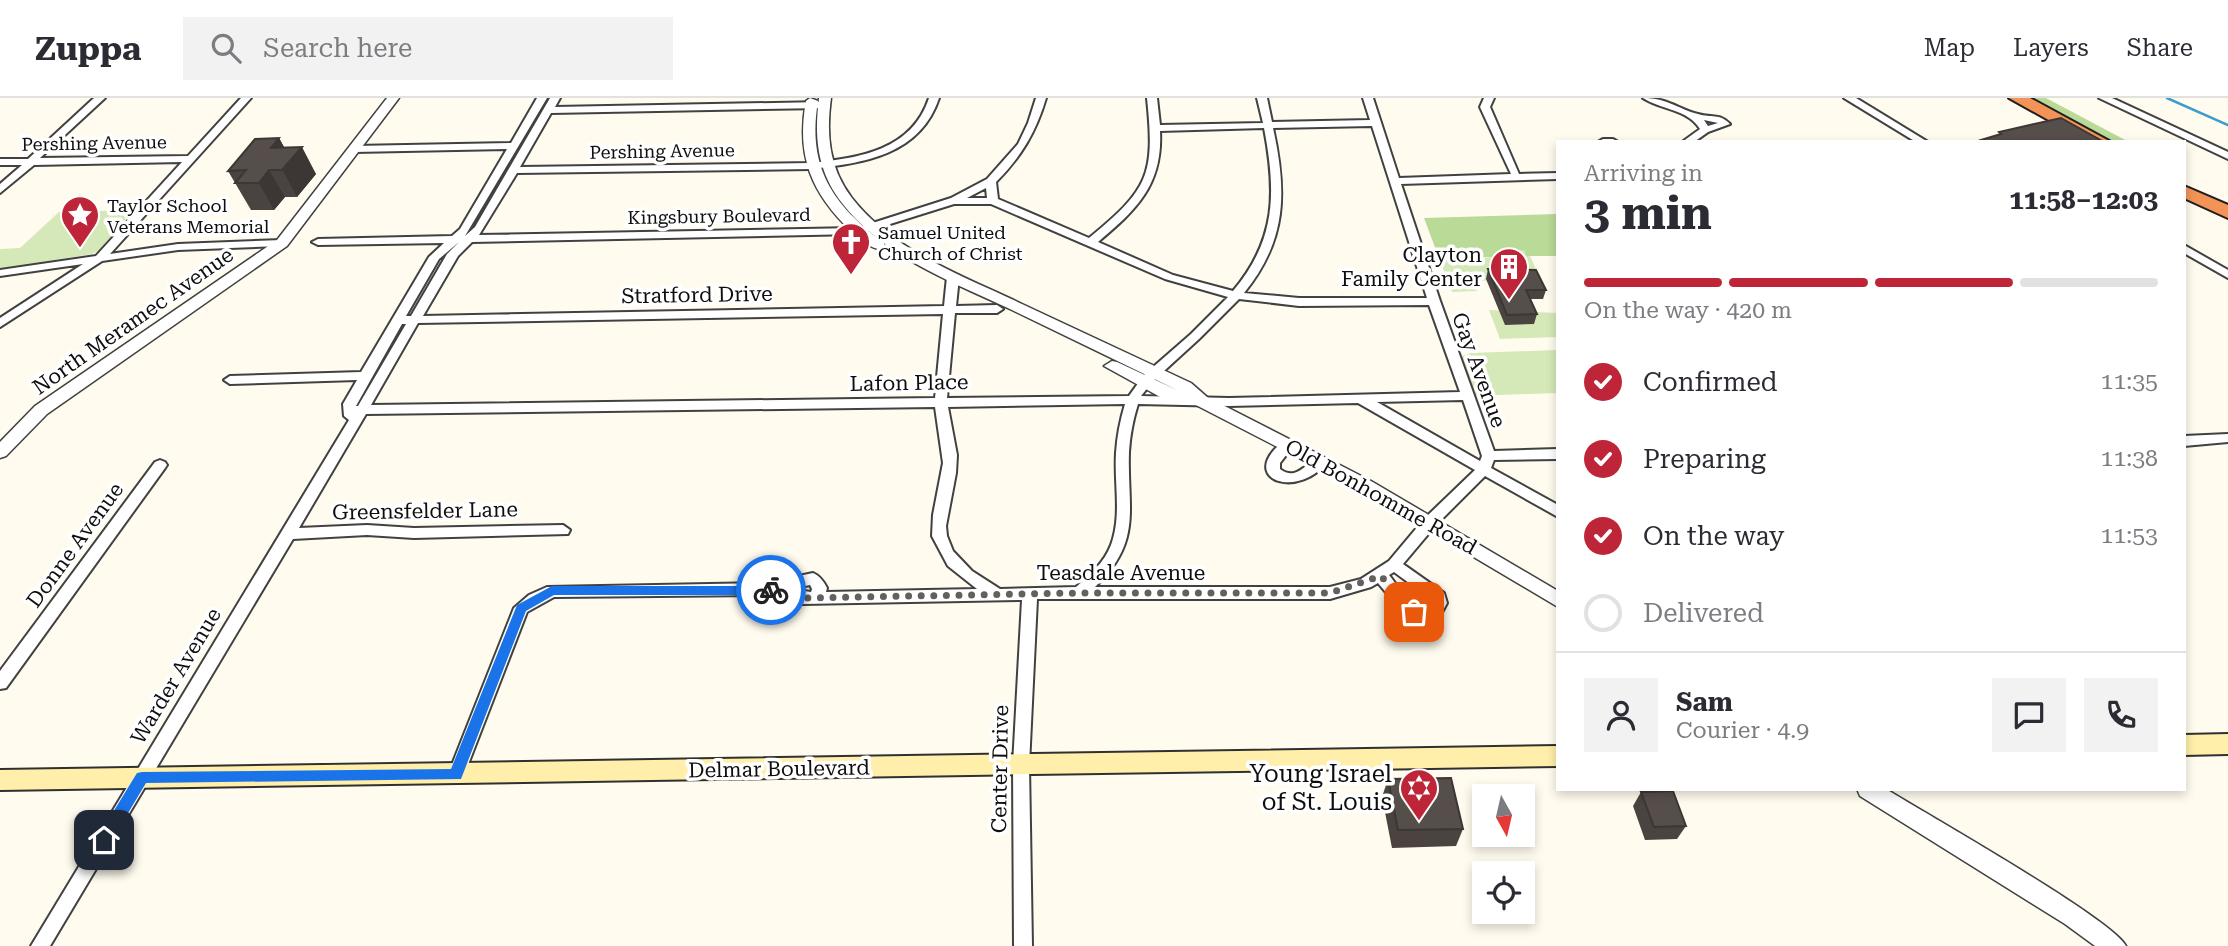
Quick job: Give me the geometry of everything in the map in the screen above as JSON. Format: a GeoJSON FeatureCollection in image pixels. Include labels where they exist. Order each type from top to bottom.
{"type":"FeatureCollection","features":[{"type":"Feature","properties":{"kind":"highway"},"geometry":{"type":"LineString","coordinates":[[2001,98],[2080,140]]}},
{"type":"Feature","properties":{"kind":"highway"},"geometry":{"type":"LineString","coordinates":[[2017,98],[2098,140]]}},
{"type":"Feature","properties":{"kind":"highway"},"geometry":{"type":"LineString","coordinates":[[2186,182],[2228,201]]}},
{"type":"Feature","properties":{"kind":"highway"},"geometry":{"type":"LineString","coordinates":[[2186,192],[2228,212]]}},
{"type":"Feature","properties":{"kind":"main road"},"geometry":{"type":"LineString","coordinates":[[2186,745],[2228,744]]}},
{"type":"Feature","properties":{"kind":"main road","name":"Delmar Boulevard"},"geometry":{"type":"LineString","coordinates":[[0,780],[1556,756]]}},
{"type":"Feature","properties":{"kind":"street"},"geometry":{"type":"LineString","coordinates":[[0,190],[100,98]]}},
{"type":"Feature","properties":{"kind":"street"},"geometry":{"type":"LineString","coordinates":[[0,323],[100,258],[246,98]]}},
{"type":"Feature","properties":{"kind":"street","name":"North Meramec Avenue"},"geometry":{"type":"LineString","coordinates":[[0,452],[30,419],[282,243],[393,98]]}},
{"type":"Feature","properties":{"kind":"street"},"geometry":{"type":"LineString","coordinates":[[542,98],[464,231],[435,257],[349,404],[356,409],[416,319],[453,254],[479,229],[555,98]]}},
{"type":"Feature","properties":{"kind":"street","name":"Pershing Avenue"},"geometry":{"type":"LineString","coordinates":[[513,170],[819,165],[866,156],[907,138],[925,122],[933,98]]}},
{"type":"Feature","properties":{"kind":"street"},"geometry":{"type":"LineString","coordinates":[[953,201],[990,181],[1016,157],[1034,122],[1041,98]]}},
{"type":"Feature","properties":{"kind":"street"},"geometry":{"type":"LineString","coordinates":[[1090,243],[1129,208],[1148,179],[1155,160],[1152,98]]}},
{"type":"Feature","properties":{"kind":"street"},"geometry":{"type":"LineString","coordinates":[[1080,593],[1105,572],[1121,543],[1124,517],[1123,447],[1132,400],[1150,378],[1205,328],[1261,262],[1278,196],[1262,98]]}},
{"type":"Feature","properties":{"kind":"street","name":"Gay Avenue"},"geometry":{"type":"LineString","coordinates":[[1368,98],[1468,397],[1487,462]]}},
{"type":"Feature","properties":{"kind":"street"},"geometry":{"type":"LineString","coordinates":[[1648,98],[1696,117],[1717,118],[1725,124],[1705,130],[1690,140]]}},
{"type":"Feature","properties":{"kind":"street"},"geometry":{"type":"LineString","coordinates":[[1849,98],[1920,140]]}},
{"type":"Feature","properties":{"kind":"street"},"geometry":{"type":"LineString","coordinates":[[2104,98],[2228,156]]}},
{"type":"Feature","properties":{"kind":"street"},"geometry":{"type":"LineString","coordinates":[[1483,100],[1520,175]]}},
{"type":"Feature","properties":{"kind":"street"},"geometry":{"type":"LineString","coordinates":[[548,110],[818,102],[807,136],[832,202],[899,259],[953,282],[1150,378]]}},
{"type":"Feature","properties":{"kind":"street"},"geometry":{"type":"LineString","coordinates":[[1696,117],[1703,123],[1705,130]]}},
{"type":"Feature","properties":{"kind":"street"},"geometry":{"type":"LineString","coordinates":[[1155,128],[1377,123]]}},
{"type":"Feature","properties":{"kind":"street"},"geometry":{"type":"LineString","coordinates":[[354,149],[514,146]]}},
{"type":"Feature","properties":{"kind":"street","name":"Pershing Avenue"},"geometry":{"type":"LineString","coordinates":[[0,162],[28,165]]}},
{"type":"Feature","properties":{"kind":"street","name":"Pershing Avenue"},"geometry":{"type":"LineString","coordinates":[[0,169],[28,165],[186,162]]}},
{"type":"Feature","properties":{"kind":"street"},"geometry":{"type":"LineString","coordinates":[[1395,178],[1556,176]]}},
{"type":"Feature","properties":{"kind":"street"},"geometry":{"type":"LineString","coordinates":[[990,181],[993,201]]}},
{"type":"Feature","properties":{"kind":"street","name":"Kingsbury Boulevard"},"geometry":{"type":"LineString","coordinates":[[318,242],[865,229],[953,201],[993,201],[1169,277],[1234,295],[1299,302],[1434,301]]}},
{"type":"Feature","properties":{"kind":"street"},"geometry":{"type":"LineString","coordinates":[[0,273],[200,245],[282,243]]}},
{"type":"Feature","properties":{"kind":"street"},"geometry":{"type":"LineString","coordinates":[[2186,249],[2228,275]]}},
{"type":"Feature","properties":{"kind":"street"},"geometry":{"type":"LineString","coordinates":[[953,282],[997,309],[1150,378]]}},
{"type":"Feature","properties":{"kind":"street"},"geometry":{"type":"LineString","coordinates":[[953,282],[941,402],[951,464],[938,524],[942,545],[964,573],[998,595]]}},
{"type":"Feature","properties":{"kind":"street","name":"Stratford Drive"},"geometry":{"type":"LineString","coordinates":[[398,320],[997,309]]}},
{"type":"Feature","properties":{"kind":"street"},"geometry":{"type":"LineString","coordinates":[[230,380],[365,376]]}},
{"type":"Feature","properties":{"kind":"street","name":"Old Bonhomme Road"},"geometry":{"type":"LineString","coordinates":[[1150,378],[1168,394],[1201,401],[1321,461],[1430,522],[1556,599]]}},
{"type":"Feature","properties":{"kind":"street","name":"Lafon Place"},"geometry":{"type":"LineString","coordinates":[[356,409],[1468,397]]}},
{"type":"Feature","properties":{"kind":"street"},"geometry":{"type":"LineString","coordinates":[[1362,400],[1487,462],[1556,511]]}},
{"type":"Feature","properties":{"kind":"street","name":"Warder Avenue"},"geometry":{"type":"LineString","coordinates":[[40,946],[289,534],[351,428],[356,409]]}},
{"type":"Feature","properties":{"kind":"street"},"geometry":{"type":"LineString","coordinates":[[2186,438],[2228,438]]}},
{"type":"Feature","properties":{"kind":"street"},"geometry":{"type":"LineString","coordinates":[[1287,444],[1273,463],[1273,469],[1278,475],[1286,479],[1296,478],[1321,461]]}},
{"type":"Feature","properties":{"kind":"street"},"geometry":{"type":"LineString","coordinates":[[1487,462],[1556,454]]}},
{"type":"Feature","properties":{"kind":"street","name":"Teasdale Avenue"},"geometry":{"type":"LineString","coordinates":[[456,775],[521,608],[552,591],[766,589],[792,597],[816,598],[1080,593],[1330,593],[1381,576],[1487,462]]}},
{"type":"Feature","properties":{"kind":"street","name":"Donne Avenue"},"geometry":{"type":"LineString","coordinates":[[0,683],[160,465]]}},
{"type":"Feature","properties":{"kind":"street","name":"Greensfelder Lane"},"geometry":{"type":"LineString","coordinates":[[289,534],[367,530],[414,533],[562,530]]}},
{"type":"Feature","properties":{"kind":"street"},"geometry":{"type":"LineString","coordinates":[[1381,576],[1397,592],[1405,605],[1425,614],[1435,612],[1440,603],[1439,597],[1394,565]]}},
{"type":"Feature","properties":{"kind":"street","name":"Center Drive"},"geometry":{"type":"LineString","coordinates":[[1023,946],[1021,765],[1030,594]]}},
{"type":"Feature","properties":{"kind":"street"},"geometry":{"type":"LineString","coordinates":[[1870,791],[2073,916],[2114,946]]}},
{"type":"Feature","properties":{"kind":"green space"},"geometry":{"type":"Polygon","coordinates":[[[2028,98],[2046,98],[2125,140],[2110,140],[2028,98]]]}},
{"type":"Feature","properties":{"kind":"green space"},"geometry":{"type":"Polygon","coordinates":[[[135,210],[98,251],[92,254],[0,269],[0,249],[20,248],[59,212],[135,210]]]}},
{"type":"Feature","properties":{"kind":"green space"},"geometry":{"type":"Polygon","coordinates":[[[1556,214],[1556,256],[1526,256],[1524,250],[1511,252],[1513,257],[1456,257],[1452,249],[1442,250],[1445,257],[1439,258],[1424,218],[1556,214]]]}},
{"type":"Feature","properties":{"kind":"green space"},"geometry":{"type":"Polygon","coordinates":[[[1453,249],[1456,258],[1512,257],[1513,250],[1524,250],[1526,256],[1530,256],[1540,278],[1474,281],[1477,291],[1452,292],[1439,258],[1445,257],[1442,250],[1453,249]]]}},
{"type":"Feature","properties":{"kind":"green space"},"geometry":{"type":"Polygon","coordinates":[[[1489,310],[1556,313],[1556,337],[1500,339],[1489,310]]]}},
{"type":"Feature","properties":{"kind":"green space"},"geometry":{"type":"Polygon","coordinates":[[[1556,350],[1556,393],[1473,396],[1459,357],[1471,353],[1556,350]]]}},
{"type":"Feature","properties":{"kind":"building"},"geometry":{"type":"Polygon","coordinates":[[[2061,118],[2100,140],[1981,140],[2001,134],[1999,132],[2061,118]]]}},
{"type":"Feature","properties":{"kind":"building"},"geometry":{"type":"Polygon","coordinates":[[[279,138],[271,148],[302,147],[282,170],[269,170],[259,183],[235,183],[246,170],[228,171],[255,139],[279,138]]]}},
{"type":"Feature","properties":{"kind":"building","name":"Clayton Family Center"},"geometry":{"type":"Polygon","coordinates":[[[1488,269],[1536,270],[1546,290],[1526,290],[1537,314],[1507,315],[1488,269]]]}},
{"type":"Feature","properties":{"kind":"building"},"geometry":{"type":"Polygon","coordinates":[[[1451,778],[1463,829],[1398,830],[1388,779],[1451,778]]]}},
{"type":"Feature","properties":{"kind":"building"},"geometry":{"type":"Polygon","coordinates":[[[1673,791],[1686,826],[1654,827],[1641,792],[1673,791]]]}},
{"type":"Feature","properties":{"kind":"waterway"},"geometry":{"type":"LineString","coordinates":[[2167,98],[2228,125]]}},
{"type":"Feature","properties":{"kind":"way so far"},"geometry":{"type":"LineString","coordinates":[[771,590],[803,598],[1080,593],[1330,593],[1381,576],[1414,612]]}},
{"type":"Feature","properties":{"kind":"place","name":"Taylor School Veterans Memorial"},"geometry":{"type":"Point","coordinates":[80,249]}},
{"type":"Feature","properties":{"kind":"place","name":"Samuel United Church of Christ"},"geometry":{"type":"Point","coordinates":[851,276]}},
{"type":"Feature","properties":{"kind":"place","name":"Clayton Family Center"},"geometry":{"type":"Point","coordinates":[1509,301]}},
{"type":"Feature","properties":{"kind":"place","name":"Young Israel of St. Louis"},"geometry":{"type":"Point","coordinates":[1419,822]}},
{"type":"Feature","properties":{"kind":"route"},"geometry":{"type":"LineString","coordinates":[[104,840],[142,778],[456,775],[521,608],[542,594],[552,591],[771,590]]}}]}
